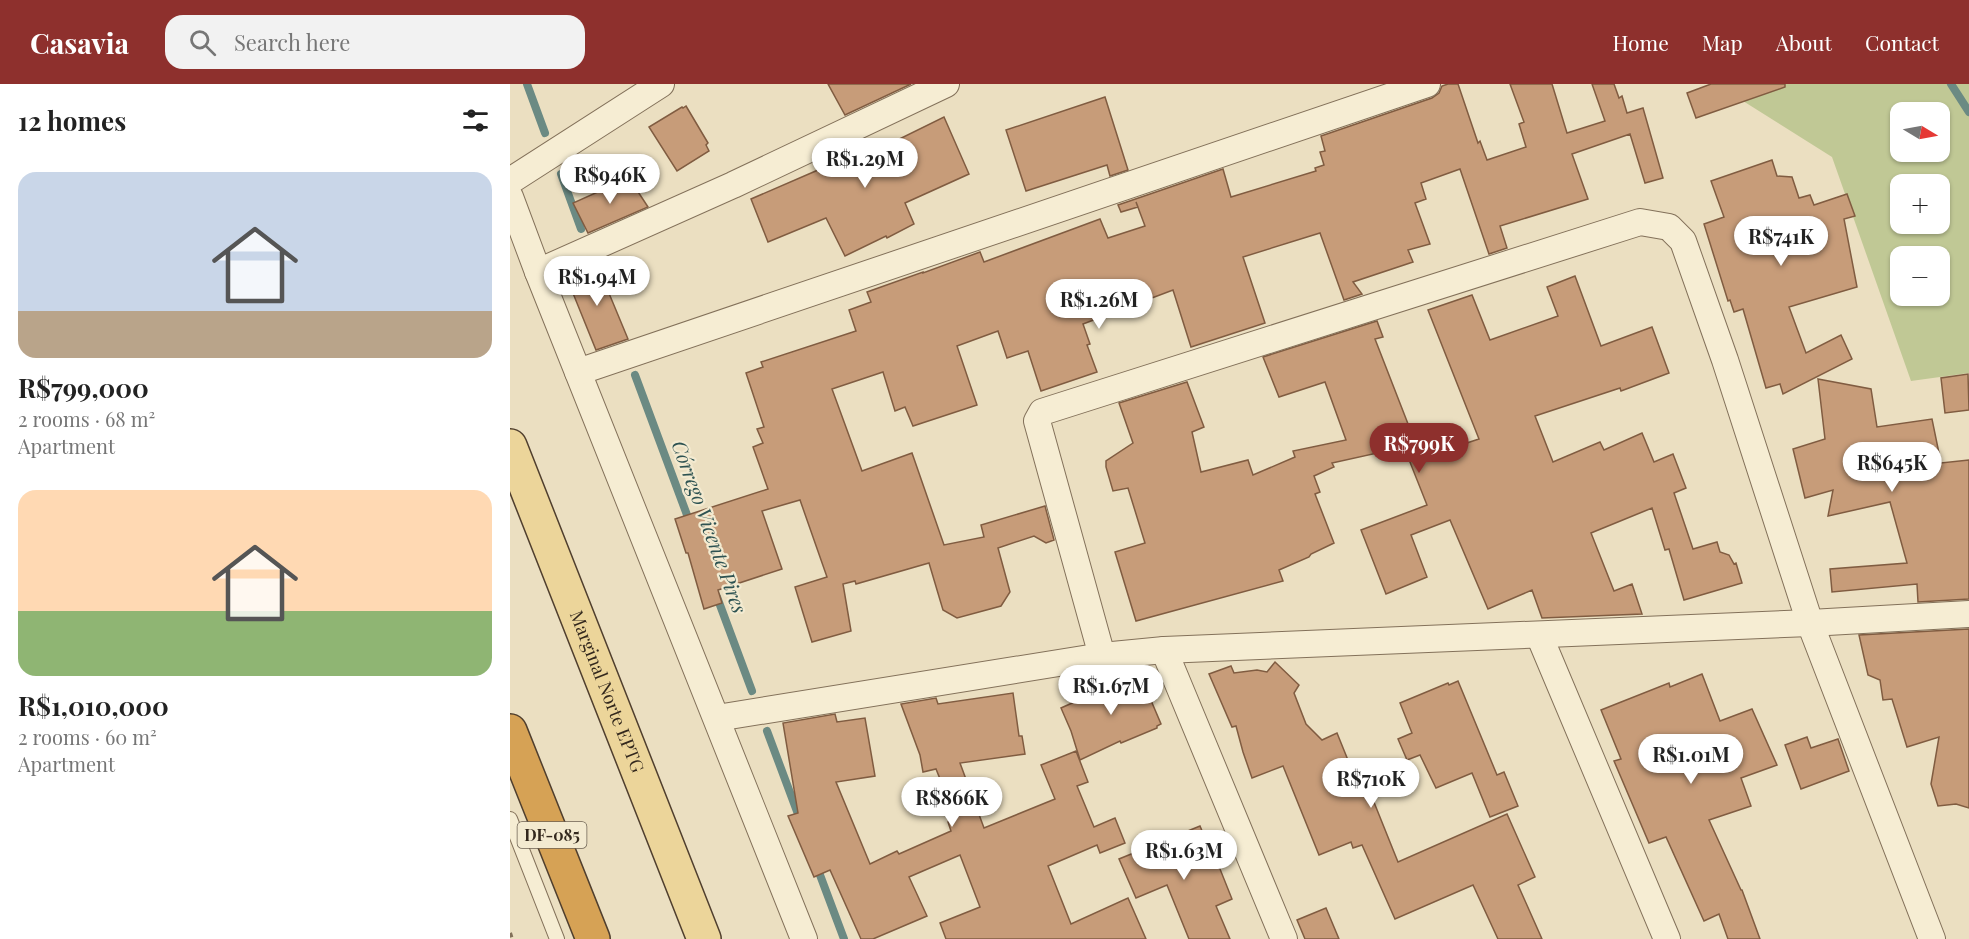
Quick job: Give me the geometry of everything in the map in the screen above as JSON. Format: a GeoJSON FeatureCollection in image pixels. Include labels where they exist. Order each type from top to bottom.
{"type":"FeatureCollection","features":[{"type":"Feature","properties":{"kind":"highway","name":"DF-085"},"geometry":{"type":"LineString","coordinates":[[510,731],[593,939]]}},
{"type":"Feature","properties":{"kind":"main road","name":"Marginal Norte EPTG"},"geometry":{"type":"LineString","coordinates":[[510,446],[704,939]]}},
{"type":"Feature","properties":{"kind":"street"},"geometry":{"type":"LineString","coordinates":[[510,181],[661,84]]}},
{"type":"Feature","properties":{"kind":"street"},"geometry":{"type":"LineString","coordinates":[[538,272],[743,180],[946,84]]}},
{"type":"Feature","properties":{"kind":"street"},"geometry":{"type":"LineString","coordinates":[[578,372],[1427,84]]}},
{"type":"Feature","properties":{"kind":"street"},"geometry":{"type":"LineString","coordinates":[[510,197],[804,939]]}},
{"type":"Feature","properties":{"kind":"street"},"geometry":{"type":"LineString","coordinates":[[1102,656],[1037,421],[1042,412],[1640,222],[1669,227],[1683,241],[1725,360],[1810,623],[1932,939]]}},
{"type":"Feature","properties":{"kind":"street"},"geometry":{"type":"LineString","coordinates":[[717,718],[1102,656],[1164,650],[1810,623],[1969,614]]}},
{"type":"Feature","properties":{"kind":"street"},"geometry":{"type":"LineString","coordinates":[[1539,635],[1667,939]]}},
{"type":"Feature","properties":{"kind":"street"},"geometry":{"type":"LineString","coordinates":[[1164,650],[1284,939]]}},
{"type":"Feature","properties":{"kind":"lane"},"geometry":{"type":"LineString","coordinates":[[510,819],[557,939]]}},
{"type":"Feature","properties":{"kind":"path"},"geometry":{"type":"LineString","coordinates":[[510,933],[512,939]]}},
{"type":"Feature","properties":{"kind":"green space"},"geometry":{"type":"Polygon","coordinates":[[[1716,84],[1969,84],[1969,373],[1911,381],[1832,157],[1716,84]]]}},
{"type":"Feature","properties":{"kind":"building"},"geometry":{"type":"Polygon","coordinates":[[[828,84],[911,84],[845,115],[828,84]]]}},
{"type":"Feature","properties":{"kind":"building"},"geometry":{"type":"Polygon","coordinates":[[[1448,84],[1458,84],[1478,143],[1480,141],[1487,160],[1526,147],[1519,124],[1524,122],[1510,84],[1552,84],[1567,133],[1605,121],[1592,84],[1614,84],[1619,98],[1622,96],[1627,113],[1643,108],[1663,178],[1645,183],[1630,134],[1572,154],[1588,199],[1500,226],[1507,248],[1489,254],[1460,169],[1421,183],[1426,199],[1415,203],[1430,244],[1408,250],[1413,262],[1353,282],[1362,294],[1344,300],[1320,233],[1243,257],[1265,323],[1191,347],[1173,290],[1083,324],[1090,344],[1087,345],[1097,372],[1041,391],[1028,351],[1007,358],[998,331],[957,346],[977,405],[913,426],[905,407],[895,411],[883,372],[832,389],[862,471],[912,453],[944,545],[984,537],[981,525],[1045,506],[1054,540],[1046,543],[1034,536],[998,548],[1010,592],[1001,606],[957,618],[943,610],[929,563],[856,584],[855,581],[843,584],[851,631],[812,642],[795,587],[827,577],[800,500],[762,511],[782,569],[718,590],[722,603],[704,609],[688,553],[686,553],[675,519],[768,489],[753,447],[763,443],[757,429],[764,427],[746,373],[763,367],[761,362],[856,331],[849,310],[871,302],[867,292],[980,252],[984,262],[1100,219],[1108,238],[1145,226],[1138,207],[1121,212],[1118,205],[1223,169],[1231,197],[1316,171],[1315,168],[1324,165],[1320,152],[1325,151],[1321,136],[1432,98],[1439,93],[1442,86],[1448,84]]]}},
{"type":"Feature","properties":{"kind":"building"},"geometry":{"type":"Polygon","coordinates":[[[1711,84],[1785,84],[1785,87],[1696,118],[1687,93],[1711,84]]]}},
{"type":"Feature","properties":{"kind":"building"},"geometry":{"type":"Polygon","coordinates":[[[1105,97],[1128,170],[1110,176],[1107,165],[1026,191],[1006,130],[1105,97]]]}},
{"type":"Feature","properties":{"kind":"building"},"geometry":{"type":"Polygon","coordinates":[[[686,106],[708,143],[706,145],[709,151],[677,171],[649,127],[686,106]]]}},
{"type":"Feature","properties":{"kind":"building"},"geometry":{"type":"Polygon","coordinates":[[[944,117],[969,174],[905,203],[914,224],[845,256],[826,218],[768,242],[751,199],[818,170],[815,163],[859,142],[865,156],[944,117]]]}},
{"type":"Feature","properties":{"kind":"building"},"geometry":{"type":"Polygon","coordinates":[[[1772,160],[1777,176],[1792,177],[1799,198],[1810,195],[1814,205],[1847,194],[1855,216],[1844,219],[1857,287],[1789,307],[1806,353],[1841,335],[1852,359],[1783,394],[1780,384],[1766,388],[1743,309],[1734,312],[1730,300],[1728,301],[1704,224],[1724,217],[1711,181],[1772,160]]]}},
{"type":"Feature","properties":{"kind":"building"},"geometry":{"type":"Polygon","coordinates":[[[629,178],[648,207],[588,233],[573,203],[629,178]]]}},
{"type":"Feature","properties":{"kind":"building"},"geometry":{"type":"Polygon","coordinates":[[[596,262],[628,339],[596,350],[566,276],[596,262]]]}},
{"type":"Feature","properties":{"kind":"building"},"geometry":{"type":"Polygon","coordinates":[[[1575,276],[1601,346],[1652,327],[1669,373],[1621,391],[1620,388],[1535,416],[1553,462],[1600,442],[1604,450],[1642,433],[1654,462],[1673,454],[1686,488],[1674,493],[1693,549],[1717,542],[1720,552],[1729,555],[1734,564],[1736,563],[1742,583],[1684,600],[1669,549],[1665,550],[1652,508],[1591,533],[1614,591],[1632,584],[1642,614],[1542,618],[1532,590],[1488,609],[1450,520],[1411,535],[1427,577],[1386,594],[1361,530],[1427,505],[1404,447],[1332,463],[1334,467],[1314,476],[1320,492],[1315,494],[1334,543],[1279,570],[1283,581],[1136,621],[1115,552],[1145,543],[1128,488],[1113,491],[1106,467],[1106,461],[1133,443],[1119,403],[1187,382],[1204,427],[1192,432],[1201,472],[1248,460],[1253,475],[1295,457],[1293,451],[1346,440],[1325,382],[1279,397],[1263,357],[1377,321],[1383,337],[1375,339],[1410,429],[1423,424],[1436,453],[1479,439],[1428,310],[1472,295],[1490,340],[1558,316],[1547,287],[1575,276]]]}},
{"type":"Feature","properties":{"kind":"building"},"geometry":{"type":"Polygon","coordinates":[[[1968,374],[1969,410],[1945,413],[1941,378],[1968,374]]]}},
{"type":"Feature","properties":{"kind":"building"},"geometry":{"type":"Polygon","coordinates":[[[1818,379],[1871,389],[1877,427],[1932,419],[1941,463],[1969,460],[1969,599],[1918,602],[1917,584],[1832,592],[1830,569],[1907,563],[1890,502],[1828,516],[1833,490],[1805,498],[1793,449],[1825,439],[1818,379]]]}},
{"type":"Feature","properties":{"kind":"building"},"geometry":{"type":"Polygon","coordinates":[[[1969,629],[1969,808],[1956,804],[1938,806],[1931,784],[1939,737],[1907,747],[1892,699],[1883,700],[1880,680],[1868,675],[1859,635],[1969,629]]]}},
{"type":"Feature","properties":{"kind":"building"},"geometry":{"type":"Polygon","coordinates":[[[1275,662],[1299,685],[1294,693],[1306,724],[1322,740],[1337,733],[1354,775],[1361,770],[1398,862],[1507,814],[1535,877],[1518,885],[1542,939],[1498,939],[1473,885],[1395,919],[1362,845],[1353,848],[1351,842],[1319,855],[1283,766],[1252,778],[1236,726],[1232,727],[1209,674],[1231,666],[1234,673],[1257,670],[1267,672],[1275,662]]]}},
{"type":"Feature","properties":{"kind":"building"},"geometry":{"type":"Polygon","coordinates":[[[1702,674],[1720,721],[1752,709],[1777,765],[1741,778],[1751,806],[1709,820],[1742,890],[1760,939],[1728,939],[1719,914],[1704,921],[1666,837],[1649,843],[1614,761],[1621,759],[1601,710],[1669,683],[1670,687],[1702,674]]]}},
{"type":"Feature","properties":{"kind":"building"},"geometry":{"type":"Polygon","coordinates":[[[1122,676],[1125,681],[1135,676],[1136,679],[1141,677],[1161,724],[1157,728],[1121,743],[1120,741],[1080,760],[1061,708],[1106,688],[1105,683],[1122,676]]]}},
{"type":"Feature","properties":{"kind":"building"},"geometry":{"type":"Polygon","coordinates":[[[1458,681],[1497,775],[1504,772],[1518,806],[1490,817],[1472,773],[1436,788],[1420,755],[1407,760],[1398,739],[1412,733],[1400,703],[1458,681]]]}},
{"type":"Feature","properties":{"kind":"building"},"geometry":{"type":"Polygon","coordinates":[[[1013,693],[1019,736],[1022,736],[1025,754],[960,763],[984,828],[1055,799],[1041,765],[1076,751],[1088,782],[1077,786],[1094,827],[1115,818],[1125,843],[1100,853],[1097,845],[1048,866],[1071,924],[1128,898],[1146,939],[946,939],[940,923],[980,907],[960,855],[909,877],[927,916],[873,939],[861,939],[830,870],[814,877],[788,816],[798,813],[783,723],[835,714],[837,722],[865,718],[875,776],[836,782],[870,864],[897,851],[899,854],[951,831],[948,822],[956,819],[936,769],[923,772],[920,755],[901,704],[936,698],[938,704],[1013,693]]]}},
{"type":"Feature","properties":{"kind":"building"},"geometry":{"type":"Polygon","coordinates":[[[1807,737],[1811,748],[1838,739],[1849,771],[1801,789],[1785,745],[1807,737]]]}},
{"type":"Feature","properties":{"kind":"building"},"geometry":{"type":"Polygon","coordinates":[[[1200,826],[1232,899],[1216,906],[1230,939],[1189,939],[1167,885],[1136,898],[1119,859],[1200,826]]]}},
{"type":"Feature","properties":{"kind":"building"},"geometry":{"type":"Polygon","coordinates":[[[1326,908],[1339,939],[1305,939],[1297,920],[1326,908]]]}},
{"type":"Feature","properties":{"kind":"waterway","name":"Córrego Vicente Pires"},"geometry":{"type":"LineString","coordinates":[[527,84],[545,133]]}},
{"type":"Feature","properties":{"kind":"waterway"},"geometry":{"type":"LineString","coordinates":[[1951,84],[1969,112]]}},
{"type":"Feature","properties":{"kind":"waterway","name":"Córrego Vicente Pires"},"geometry":{"type":"LineString","coordinates":[[561,174],[581,229]]}},
{"type":"Feature","properties":{"kind":"waterway","name":"Córrego Vicente Pires"},"geometry":{"type":"LineString","coordinates":[[635,375],[690,523]]}},
{"type":"Feature","properties":{"kind":"waterway","name":"Córrego Vicente Pires"},"geometry":{"type":"LineString","coordinates":[[717,597],[752,691]]}},
{"type":"Feature","properties":{"kind":"waterway","name":"Córrego Vicente Pires"},"geometry":{"type":"LineString","coordinates":[[767,731],[801,822]]}},
{"type":"Feature","properties":{"kind":"waterway","name":"Córrego Vicente Pires"},"geometry":{"type":"LineString","coordinates":[[817,867],[844,939]]}}]}
